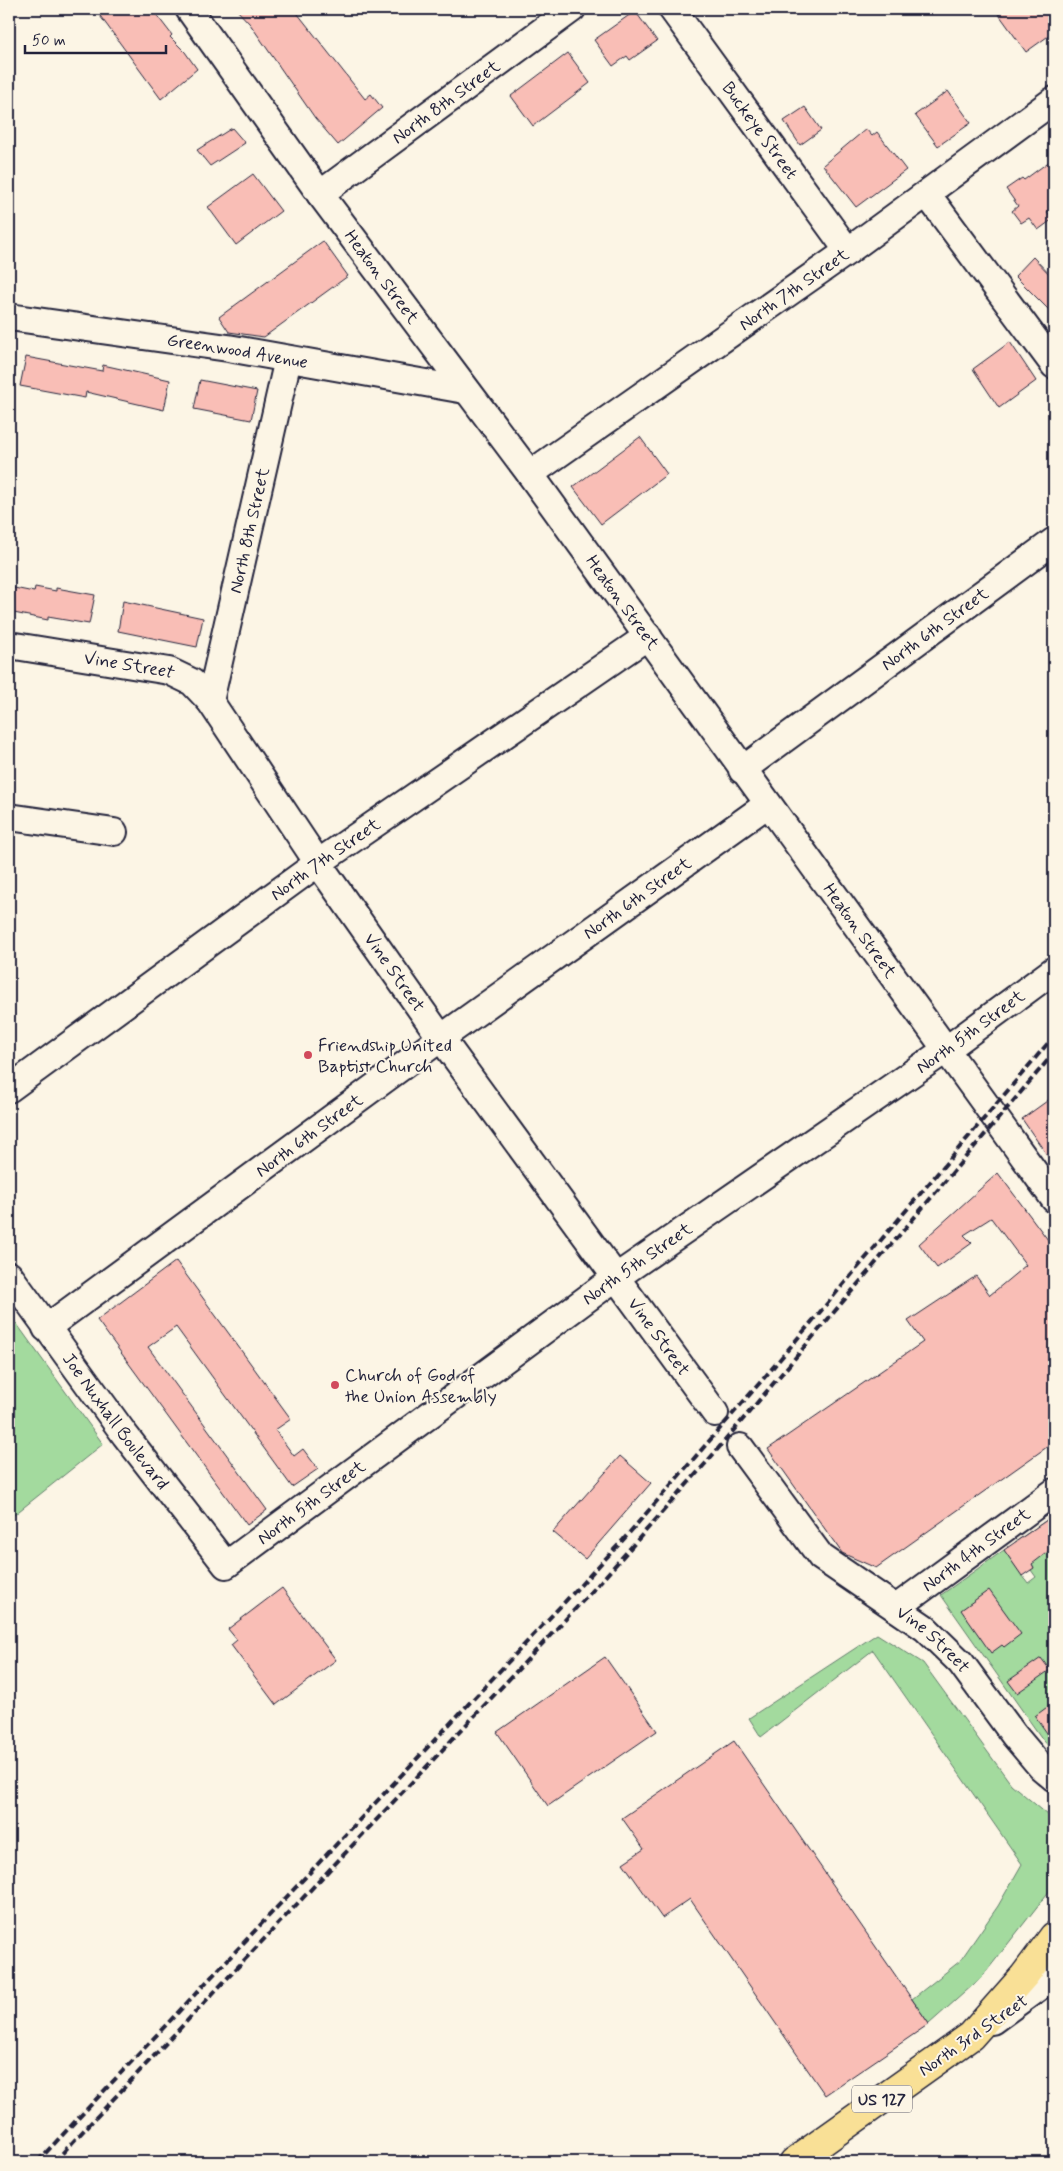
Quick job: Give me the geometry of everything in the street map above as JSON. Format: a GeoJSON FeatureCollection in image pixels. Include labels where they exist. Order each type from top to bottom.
{"type":"FeatureCollection","features":[{"type":"Feature","properties":{"kind":"highway","name":"US 127"},"geometry":{"type":"LineString","coordinates":[[971,2036],[1024,1976],[1054,1936]]}},
{"type":"Feature","properties":{"kind":"highway","name":"North 3rd Street"},"geometry":{"type":"LineString","coordinates":[[794,2162],[971,2036]]}},
{"type":"Feature","properties":{"kind":"street","name":"Heaton Street"},"geometry":{"type":"LineString","coordinates":[[189,9],[320,194],[465,390],[530,474],[648,636],[742,770],[947,1049],[1054,1199]]}},
{"type":"Feature","properties":{"kind":"street","name":"North 8th Street"},"geometry":{"type":"LineString","coordinates":[[320,194],[572,9]]}},
{"type":"Feature","properties":{"kind":"street","name":"Buckeye Street"},"geometry":{"type":"LineString","coordinates":[[672,9],[848,251]]}},
{"type":"Feature","properties":{"kind":"street","name":"North 7th Street"},"geometry":{"type":"LineString","coordinates":[[530,474],[848,251],[1054,100]]}},
{"type":"Feature","properties":{"kind":"street"},"geometry":{"type":"LineString","coordinates":[[927,194],[1054,365]]}},
{"type":"Feature","properties":{"kind":"street","name":"Greenwood Avenue"},"geometry":{"type":"LineString","coordinates":[[9,317],[228,348],[465,390]]}},
{"type":"Feature","properties":{"kind":"street","name":"North 8th Street"},"geometry":{"type":"LineString","coordinates":[[210,700],[288,359]]}},
{"type":"Feature","properties":{"kind":"street","name":"North 6th Street"},"geometry":{"type":"LineString","coordinates":[[742,770],[1054,541]]}},
{"type":"Feature","properties":{"kind":"street","name":"North 7th Street"},"geometry":{"type":"LineString","coordinates":[[9,1089],[318,863],[648,636]]}},
{"type":"Feature","properties":{"kind":"street","name":"Vine Street"},"geometry":{"type":"LineString","coordinates":[[9,645],[169,671],[192,682],[210,700],[318,863],[441,1038],[715,1413]]}},
{"type":"Feature","properties":{"kind":"street","name":"North 6th Street"},"geometry":{"type":"LineString","coordinates":[[46,1328],[441,1038],[768,804]]}},
{"type":"Feature","properties":{"kind":"street"},"geometry":{"type":"LineString","coordinates":[[13,824],[114,832]]}},
{"type":"Feature","properties":{"kind":"street","name":"North 5th Street"},"geometry":{"type":"LineString","coordinates":[[226,1565],[615,1278],[947,1049],[1054,970]]}},
{"type":"Feature","properties":{"kind":"street","name":"Joe Nuxhall Boulevard"},"geometry":{"type":"LineString","coordinates":[[9,1275],[131,1442],[226,1565]]}},
{"type":"Feature","properties":{"kind":"street","name":"Vine Street"},"geometry":{"type":"LineString","coordinates":[[740,1447],[821,1557],[925,1628],[962,1663],[1014,1735],[1041,1767],[1054,1778]]}},
{"type":"Feature","properties":{"kind":"street","name":"North 4th Street"},"geometry":{"type":"LineString","coordinates":[[896,1608],[1054,1492]]}},
{"type":"Feature","properties":{"kind":"street","name":"North 3rd Street"},"geometry":{"type":"LineString","coordinates":[[971,2036],[1054,1976]]}},
{"type":"Feature","properties":{"kind":"green space"},"geometry":{"type":"Polygon","coordinates":[[[9,1313],[103,1444],[9,1519],[9,1313]]]}},
{"type":"Feature","properties":{"kind":"green space"},"geometry":{"type":"Polygon","coordinates":[[[1054,1515],[1054,1752],[1043,1740],[941,1595],[1004,1550],[1028,1583],[1036,1577],[1031,1570],[1034,1567],[1015,1542],[1054,1515]]]}},
{"type":"Feature","properties":{"kind":"green space"},"geometry":{"type":"Polygon","coordinates":[[[877,1634],[923,1663],[1011,1784],[1054,1820],[1054,1885],[982,1977],[929,2024],[912,1999],[960,1961],[998,1906],[1022,1864],[873,1650],[761,1737],[749,1718],[877,1634]]]}},
{"type":"Feature","properties":{"kind":"building"},"geometry":{"type":"Polygon","coordinates":[[[95,9],[152,9],[172,35],[170,37],[185,52],[197,69],[161,99],[95,9]]]}},
{"type":"Feature","properties":{"kind":"building"},"geometry":{"type":"Polygon","coordinates":[[[236,9],[294,9],[365,99],[371,94],[382,108],[338,145],[315,118],[250,24],[236,9]]]}},
{"type":"Feature","properties":{"kind":"building"},"geometry":{"type":"Polygon","coordinates":[[[995,9],[1054,9],[1054,32],[1026,52],[995,9]]]}},
{"type":"Feature","properties":{"kind":"building"},"geometry":{"type":"Polygon","coordinates":[[[635,11],[657,41],[630,60],[627,56],[613,66],[594,40],[635,11]]]}},
{"type":"Feature","properties":{"kind":"building"},"geometry":{"type":"Polygon","coordinates":[[[568,53],[590,83],[533,126],[511,96],[568,53]]]}},
{"type":"Feature","properties":{"kind":"building"},"geometry":{"type":"Polygon","coordinates":[[[948,91],[971,123],[938,146],[915,115],[948,91]]]}},
{"type":"Feature","properties":{"kind":"building"},"geometry":{"type":"Polygon","coordinates":[[[805,107],[821,130],[800,145],[784,121],[805,107]]]}},
{"type":"Feature","properties":{"kind":"building"},"geometry":{"type":"Polygon","coordinates":[[[232,128],[245,143],[210,166],[197,150],[232,128]]]}},
{"type":"Feature","properties":{"kind":"building"},"geometry":{"type":"Polygon","coordinates":[[[866,129],[872,136],[877,132],[906,170],[856,207],[823,165],[866,129]]]}},
{"type":"Feature","properties":{"kind":"building"},"geometry":{"type":"Polygon","coordinates":[[[1054,158],[1054,207],[1047,212],[1053,219],[1038,230],[1029,218],[1021,223],[1012,211],[1018,206],[1006,189],[1022,178],[1024,180],[1054,158]]]}},
{"type":"Feature","properties":{"kind":"building"},"geometry":{"type":"Polygon","coordinates":[[[253,174],[281,211],[236,245],[208,207],[253,174]]]}},
{"type":"Feature","properties":{"kind":"building"},"geometry":{"type":"Polygon","coordinates":[[[323,241],[348,276],[264,337],[229,332],[219,317],[323,241]]]}},
{"type":"Feature","properties":{"kind":"building"},"geometry":{"type":"Polygon","coordinates":[[[1033,257],[1054,279],[1054,315],[1015,276],[1033,257]]]}},
{"type":"Feature","properties":{"kind":"building"},"geometry":{"type":"Polygon","coordinates":[[[1010,342],[1036,381],[999,408],[973,369],[1010,342]]]}},
{"type":"Feature","properties":{"kind":"building"},"geometry":{"type":"Polygon","coordinates":[[[26,357],[102,371],[103,365],[170,380],[164,410],[86,392],[85,398],[20,386],[26,357]]]}},
{"type":"Feature","properties":{"kind":"building"},"geometry":{"type":"Polygon","coordinates":[[[200,380],[257,391],[251,420],[194,409],[200,380]]]}},
{"type":"Feature","properties":{"kind":"building"},"geometry":{"type":"Polygon","coordinates":[[[640,437],[667,474],[601,524],[573,487],[640,437]]]}},
{"type":"Feature","properties":{"kind":"building"},"geometry":{"type":"Polygon","coordinates":[[[9,587],[34,592],[35,587],[56,591],[56,588],[95,595],[89,624],[48,617],[48,620],[9,612],[9,587]]]}},
{"type":"Feature","properties":{"kind":"building"},"geometry":{"type":"Polygon","coordinates":[[[123,601],[203,618],[197,647],[118,631],[123,601]]]}},
{"type":"Feature","properties":{"kind":"building"},"geometry":{"type":"Polygon","coordinates":[[[1054,1096],[1054,1165],[1022,1119],[1054,1096]]]}},
{"type":"Feature","properties":{"kind":"building"},"geometry":{"type":"Polygon","coordinates":[[[998,1173],[1054,1248],[1054,1442],[876,1568],[842,1553],[768,1449],[923,1342],[908,1321],[976,1276],[990,1295],[1026,1265],[991,1218],[964,1235],[972,1243],[937,1268],[919,1244],[998,1173]]]}},
{"type":"Feature","properties":{"kind":"building"},"geometry":{"type":"Polygon","coordinates":[[[176,1261],[291,1419],[275,1430],[294,1456],[303,1449],[318,1469],[292,1487],[176,1327],[148,1347],[267,1510],[247,1525],[97,1320],[176,1261]]]}},
{"type":"Feature","properties":{"kind":"building"},"geometry":{"type":"Polygon","coordinates":[[[620,1456],[651,1483],[585,1559],[553,1532],[620,1456]]]}},
{"type":"Feature","properties":{"kind":"building"},"geometry":{"type":"Polygon","coordinates":[[[1054,1515],[1054,1547],[1032,1564],[1034,1568],[1022,1576],[1004,1550],[1054,1515]]]}},
{"type":"Feature","properties":{"kind":"building"},"geometry":{"type":"Polygon","coordinates":[[[282,1588],[336,1660],[276,1705],[231,1645],[237,1640],[228,1629],[282,1588]]]}},
{"type":"Feature","properties":{"kind":"building"},"geometry":{"type":"Polygon","coordinates":[[[989,1590],[1021,1634],[1004,1647],[1002,1645],[991,1653],[961,1610],[989,1590]]]}},
{"type":"Feature","properties":{"kind":"building"},"geometry":{"type":"Polygon","coordinates":[[[605,1657],[657,1731],[548,1806],[497,1732],[605,1657]]]}},
{"type":"Feature","properties":{"kind":"building"},"geometry":{"type":"Polygon","coordinates":[[[1041,1658],[1050,1670],[1017,1693],[1008,1681],[1041,1658]]]}},
{"type":"Feature","properties":{"kind":"building"},"geometry":{"type":"Polygon","coordinates":[[[1054,1702],[1054,1743],[1035,1716],[1054,1702]]]}},
{"type":"Feature","properties":{"kind":"building"},"geometry":{"type":"Polygon","coordinates":[[[734,1741],[929,2024],[825,2095],[690,1899],[662,1918],[623,1863],[644,1849],[622,1818],[734,1741]]]}},
{"type":"Feature","properties":{"kind":"railway"},"geometry":{"type":"LineString","coordinates":[[37,2162],[623,1540],[764,1378],[1054,1036]]}},
{"type":"Feature","properties":{"kind":"railway"},"geometry":{"type":"LineString","coordinates":[[54,2162],[594,1589],[705,1464],[1054,1053]]}},
{"type":"Feature","properties":{"kind":"place","name":"Friendship United Baptist Church"},"geometry":{"type":"Point","coordinates":[308,1055]}},
{"type":"Feature","properties":{"kind":"place","name":"Church of God of the Union Assembly"},"geometry":{"type":"Point","coordinates":[335,1385]}}]}
